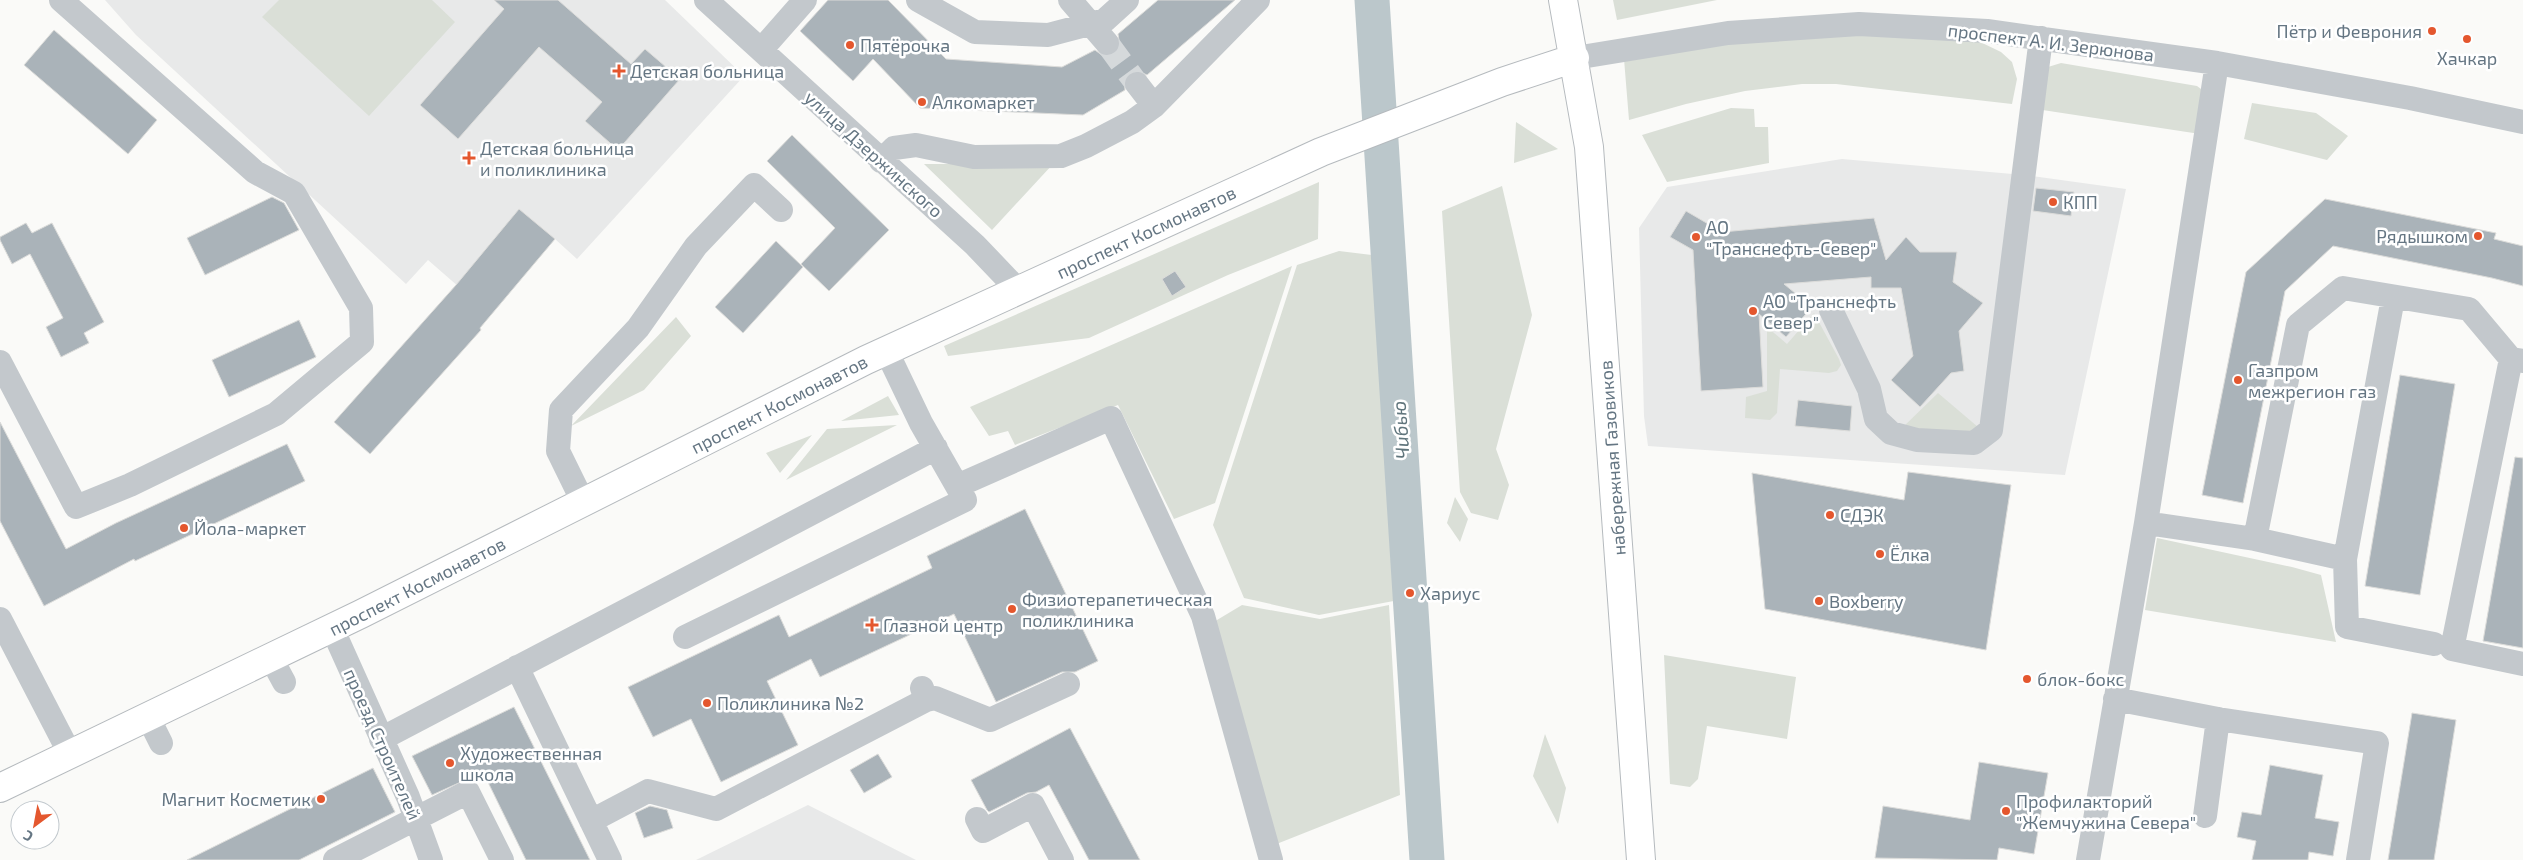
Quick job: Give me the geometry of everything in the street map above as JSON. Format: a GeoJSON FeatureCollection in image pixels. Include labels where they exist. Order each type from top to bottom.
{"type":"FeatureCollection","features":[{"type":"Feature","properties":{"kind":"main road","name":"набережная Газовиков"},"geometry":{"type":"LineString","coordinates":[[1563,0],[1575,58],[1589,147],[1641,860]]}},
{"type":"Feature","properties":{"kind":"main road","name":"проспект Космонавтов"},"geometry":{"type":"LineString","coordinates":[[0,788],[332,628],[886,350],[1331,149],[1502,82],[1575,58]]}},
{"type":"Feature","properties":{"kind":"street"},"geometry":{"type":"LineString","coordinates":[[0,362],[76,507],[130,485],[276,414],[362,342],[361,308],[294,193],[255,172],[61,0]]}},
{"type":"Feature","properties":{"kind":"street","name":"улица Дзержинского"},"geometry":{"type":"LineString","coordinates":[[706,0],[975,245],[1018,290]]}},
{"type":"Feature","properties":{"kind":"street"},"geometry":{"type":"LineString","coordinates":[[761,50],[805,0]]}},
{"type":"Feature","properties":{"kind":"street"},"geometry":{"type":"LineString","coordinates":[[918,0],[975,32],[1048,35],[1105,20],[1127,0]]}},
{"type":"Feature","properties":{"kind":"street"},"geometry":{"type":"LineString","coordinates":[[1070,0],[1108,43]]}},
{"type":"Feature","properties":{"kind":"street"},"geometry":{"type":"LineString","coordinates":[[881,161],[894,148],[916,146],[974,157],[1061,156],[1086,146],[1132,122],[1154,106],[1258,0]]}},
{"type":"Feature","properties":{"kind":"street","name":"проспект А. И. Зерюнова"},"geometry":{"type":"LineString","coordinates":[[1575,58],[1728,32],[1860,24],[1987,31],[2217,63],[2410,98],[2523,122]]}},
{"type":"Feature","properties":{"kind":"street"},"geometry":{"type":"LineString","coordinates":[[1831,310],[1869,389],[1876,419],[1891,433],[1918,440],[1974,443],[1991,430],[2041,38]]}},
{"type":"Feature","properties":{"kind":"street"},"geometry":{"type":"LineString","coordinates":[[2088,860],[2146,523],[2217,63]]}},
{"type":"Feature","properties":{"kind":"street"},"geometry":{"type":"LineString","coordinates":[[1137,84],[1154,106]]}},
{"type":"Feature","properties":{"kind":"street"},"geometry":{"type":"LineString","coordinates":[[583,502],[558,452],[560,410],[638,328],[696,246],[754,185],[780,210]]}},
{"type":"Feature","properties":{"kind":"street"},"geometry":{"type":"LineString","coordinates":[[2255,539],[2298,326],[2343,288],[2393,298],[2469,309],[2517,360],[2452,649],[2523,664]]}},
{"type":"Feature","properties":{"kind":"street"},"geometry":{"type":"LineString","coordinates":[[2393,298],[2345,560],[2347,627],[2434,644]]}},
{"type":"Feature","properties":{"kind":"street"},"geometry":{"type":"LineString","coordinates":[[685,636],[965,500],[921,423],[886,350]]}},
{"type":"Feature","properties":{"kind":"street"},"geometry":{"type":"LineString","coordinates":[[957,486],[1111,418],[1203,616],[1271,860]]}},
{"type":"Feature","properties":{"kind":"street"},"geometry":{"type":"LineString","coordinates":[[381,738],[936,448]]}},
{"type":"Feature","properties":{"kind":"street"},"geometry":{"type":"LineString","coordinates":[[2146,523],[2255,539],[2345,560]]}},
{"type":"Feature","properties":{"kind":"street"},"geometry":{"type":"LineString","coordinates":[[0,619],[70,754]]}},
{"type":"Feature","properties":{"kind":"street","name":"проезд Строителей"},"geometry":{"type":"LineString","coordinates":[[332,628],[416,819],[431,860]]}},
{"type":"Feature","properties":{"kind":"street"},"geometry":{"type":"LineString","coordinates":[[271,658],[284,682]]}},
{"type":"Feature","properties":{"kind":"street"},"geometry":{"type":"LineString","coordinates":[[517,668],[610,860]]}},
{"type":"Feature","properties":{"kind":"street"},"geometry":{"type":"LineString","coordinates":[[591,821],[648,791],[716,809],[924,694],[990,720],[1068,684]]}},
{"type":"Feature","properties":{"kind":"street"},"geometry":{"type":"LineString","coordinates":[[2115,699],[2218,719],[2377,743],[2358,860]]}},
{"type":"Feature","properties":{"kind":"street"},"geometry":{"type":"LineString","coordinates":[[148,717],[161,743]]}},
{"type":"Feature","properties":{"kind":"street"},"geometry":{"type":"LineString","coordinates":[[2205,816],[2218,719]]}},
{"type":"Feature","properties":{"kind":"street"},"geometry":{"type":"LineString","coordinates":[[335,860],[468,792],[502,860]]}},
{"type":"Feature","properties":{"kind":"street"},"geometry":{"type":"LineString","coordinates":[[977,819],[983,831],[1033,805],[1062,860]]}},
{"type":"Feature","properties":{"kind":"shaded area","name":"Детская больница и поликлиника"},"geometry":{"type":"Polygon","coordinates":[[[105,0],[665,0],[744,76],[577,259],[555,239],[491,315],[428,260],[406,284],[136,35],[105,0]]]}},
{"type":"Feature","properties":{"kind":"shaded area"},"geometry":{"type":"Polygon","coordinates":[[[279,0],[432,0],[455,22],[369,116],[262,17],[279,0]]]}},
{"type":"Feature","properties":{"kind":"shaded area"},"geometry":{"type":"Polygon","coordinates":[[[1613,0],[1717,0],[1617,20],[1613,0]]]}},
{"type":"Feature","properties":{"kind":"shaded area"},"geometry":{"type":"Polygon","coordinates":[[[1850,35],[1974,39],[2001,52],[2012,62],[2017,79],[2012,104],[1836,84],[1802,84],[1745,91],[1686,104],[1629,120],[1624,59],[1720,42],[1850,35]]]}},
{"type":"Feature","properties":{"kind":"shaded area"},"geometry":{"type":"Polygon","coordinates":[[[2061,63],[2197,86],[2205,92],[2200,134],[2036,109],[2048,67],[2061,63]]]}},
{"type":"Feature","properties":{"kind":"shaded area"},"geometry":{"type":"Polygon","coordinates":[[[2252,103],[2316,113],[2348,136],[2327,160],[2244,139],[2252,103]]]}},
{"type":"Feature","properties":{"kind":"shaded area"},"geometry":{"type":"Polygon","coordinates":[[[1731,108],[1754,109],[1755,127],[1768,127],[1769,163],[1667,182],[1642,135],[1731,108]]]}},
{"type":"Feature","properties":{"kind":"shaded area"},"geometry":{"type":"Polygon","coordinates":[[[1516,122],[1558,149],[1514,163],[1516,122]]]}},
{"type":"Feature","properties":{"kind":"shaded area"},"geometry":{"type":"Polygon","coordinates":[[[1842,159],[2024,175],[2126,189],[2065,475],[1648,446],[1644,416],[1639,228],[1667,187],[1842,159]]]}},
{"type":"Feature","properties":{"kind":"shaded area"},"geometry":{"type":"Polygon","coordinates":[[[924,164],[1053,164],[992,230],[924,164]]]}},
{"type":"Feature","properties":{"kind":"shaded area"},"geometry":{"type":"Polygon","coordinates":[[[1319,182],[1318,239],[1228,275],[1089,338],[948,356],[944,346],[1319,182]]]}},
{"type":"Feature","properties":{"kind":"shaded area"},"geometry":{"type":"Polygon","coordinates":[[[1502,186],[1532,315],[1496,449],[1509,485],[1498,520],[1471,513],[1460,492],[1442,211],[1502,186]]]}},
{"type":"Feature","properties":{"kind":"shaded area"},"geometry":{"type":"Polygon","coordinates":[[[1339,251],[1380,256],[1396,506],[1399,600],[1319,615],[1244,598],[1213,525],[1297,265],[1339,251]]]}},
{"type":"Feature","properties":{"kind":"shaded area"},"geometry":{"type":"Polygon","coordinates":[[[1292,266],[1215,503],[1174,519],[1118,405],[1015,445],[1008,431],[989,436],[970,407],[1292,266]]]}},
{"type":"Feature","properties":{"kind":"shaded area"},"geometry":{"type":"Polygon","coordinates":[[[1814,313],[1841,365],[1837,371],[1829,373],[1780,369],[1777,413],[1770,420],[1745,418],[1746,397],[1767,391],[1767,327],[1787,344],[1814,313]]]}},
{"type":"Feature","properties":{"kind":"shaded area"},"geometry":{"type":"Polygon","coordinates":[[[676,317],[691,336],[644,390],[571,426],[676,317]]]}},
{"type":"Feature","properties":{"kind":"shaded area"},"geometry":{"type":"Polygon","coordinates":[[[1938,393],[1978,427],[1967,434],[1901,429],[1938,393]]]}},
{"type":"Feature","properties":{"kind":"shaded area"},"geometry":{"type":"Polygon","coordinates":[[[888,396],[899,415],[841,421],[888,396]]]}},
{"type":"Feature","properties":{"kind":"shaded area"},"geometry":{"type":"Polygon","coordinates":[[[897,425],[786,480],[827,429],[897,425]]]}},
{"type":"Feature","properties":{"kind":"shaded area"},"geometry":{"type":"Polygon","coordinates":[[[812,435],[780,473],[766,453],[812,435]]]}},
{"type":"Feature","properties":{"kind":"shaded area"},"geometry":{"type":"Polygon","coordinates":[[[1455,497],[1468,519],[1460,542],[1447,523],[1455,497]]]}},
{"type":"Feature","properties":{"kind":"shaded area"},"geometry":{"type":"Polygon","coordinates":[[[2157,538],[2321,575],[2336,642],[2145,610],[2157,538]]]}},
{"type":"Feature","properties":{"kind":"shaded area"},"geometry":{"type":"Polygon","coordinates":[[[1242,605],[1320,619],[1389,605],[1400,795],[1274,845],[1212,623],[1242,605]]]}},
{"type":"Feature","properties":{"kind":"shaded area"},"geometry":{"type":"Polygon","coordinates":[[[1664,655],[1796,677],[1787,739],[1707,726],[1698,779],[1690,787],[1670,784],[1664,655]]]}},
{"type":"Feature","properties":{"kind":"shaded area"},"geometry":{"type":"Polygon","coordinates":[[[1545,734],[1566,788],[1558,824],[1533,776],[1545,734]]]}},
{"type":"Feature","properties":{"kind":"shaded area"},"geometry":{"type":"Polygon","coordinates":[[[808,805],[916,860],[696,860],[808,805]]]}},
{"type":"Feature","properties":{"kind":"building","name":"Детская больница"},"geometry":{"type":"Polygon","coordinates":[[[494,0],[558,0],[631,64],[645,49],[680,79],[618,150],[585,121],[602,102],[539,47],[458,139],[420,105],[504,9],[494,0]]]}},
{"type":"Feature","properties":{"kind":"building"},"geometry":{"type":"Polygon","coordinates":[[[828,0],[888,0],[946,59],[1062,67],[1095,50],[1103,56],[1116,54],[1120,47],[1118,34],[1158,0],[1235,0],[1147,75],[1136,70],[1129,73],[1124,79],[1125,90],[1083,115],[920,108],[873,59],[853,81],[800,31],[828,0]]]}},
{"type":"Feature","properties":{"kind":"building"},"geometry":{"type":"Polygon","coordinates":[[[54,30],[157,120],[128,154],[24,65],[54,30]]]}},
{"type":"Feature","properties":{"kind":"building"},"geometry":{"type":"Polygon","coordinates":[[[792,135],[889,230],[829,291],[801,264],[835,228],[767,161],[792,135]]]}},
{"type":"Feature","properties":{"kind":"building","name":"КПП"},"geometry":{"type":"Polygon","coordinates":[[[2036,188],[2074,192],[2071,216],[2033,211],[2036,188]]]}},
{"type":"Feature","properties":{"kind":"building"},"geometry":{"type":"Polygon","coordinates":[[[272,197],[284,203],[299,230],[205,275],[187,238],[272,197]]]}},
{"type":"Feature","properties":{"kind":"building"},"geometry":{"type":"Polygon","coordinates":[[[2325,199],[2496,233],[2494,239],[2523,246],[2523,286],[2333,246],[2285,291],[2243,503],[2202,495],[2246,272],[2325,199]]]}},
{"type":"Feature","properties":{"kind":"building"},"geometry":{"type":"Polygon","coordinates":[[[519,209],[555,239],[480,328],[481,330],[370,454],[334,422],[456,285],[519,209]]]}},
{"type":"Feature","properties":{"kind":"building","name":"АО \"Транснефть Север\""},"geometry":{"type":"Polygon","coordinates":[[[1686,211],[1722,232],[1874,218],[1886,260],[1906,237],[1920,252],[1957,252],[1953,282],[1983,303],[1959,331],[1964,371],[1951,373],[1920,407],[1891,380],[1913,356],[1901,288],[1871,288],[1871,277],[1784,284],[1812,307],[1786,337],[1759,314],[1763,387],[1701,391],[1693,250],[1670,237],[1686,211]]]}},
{"type":"Feature","properties":{"kind":"building"},"geometry":{"type":"Polygon","coordinates":[[[26,223],[32,233],[52,223],[104,322],[84,333],[89,343],[61,357],[46,327],[63,318],[30,254],[12,264],[0,240],[0,237],[26,223]]]}},
{"type":"Feature","properties":{"kind":"building"},"geometry":{"type":"Polygon","coordinates":[[[776,241],[803,267],[743,333],[715,307],[776,241]]]}},
{"type":"Feature","properties":{"kind":"building"},"geometry":{"type":"Polygon","coordinates":[[[1175,271],[1186,287],[1172,296],[1162,279],[1175,271]]]}},
{"type":"Feature","properties":{"kind":"building"},"geometry":{"type":"Polygon","coordinates":[[[299,320],[316,357],[229,397],[212,360],[299,320]]]}},
{"type":"Feature","properties":{"kind":"building"},"geometry":{"type":"Polygon","coordinates":[[[2400,375],[2455,384],[2420,595],[2365,586],[2400,375]]]}},
{"type":"Feature","properties":{"kind":"building"},"geometry":{"type":"Polygon","coordinates":[[[1798,400],[1852,406],[1850,431],[1795,426],[1798,400]]]}},
{"type":"Feature","properties":{"kind":"building"},"geometry":{"type":"Polygon","coordinates":[[[0,422],[66,549],[116,523],[287,444],[305,481],[135,561],[134,559],[44,606],[0,521],[0,422]]]}},
{"type":"Feature","properties":{"kind":"building"},"geometry":{"type":"Polygon","coordinates":[[[2515,457],[2523,458],[2523,648],[2483,641],[2515,457]]]}},
{"type":"Feature","properties":{"kind":"building","name":"Ёлка"},"geometry":{"type":"Polygon","coordinates":[[[1908,472],[2011,485],[1986,650],[1765,609],[1752,473],[1904,500],[1908,472]]]}},
{"type":"Feature","properties":{"kind":"building"},"geometry":{"type":"Polygon","coordinates":[[[1025,509],[1098,661],[1075,672],[1062,672],[996,702],[954,614],[820,677],[811,659],[767,681],[798,745],[721,782],[691,719],[653,737],[628,687],[779,615],[789,637],[932,568],[927,556],[1025,509]]]}},
{"type":"Feature","properties":{"kind":"building"},"geometry":{"type":"Polygon","coordinates":[[[514,707],[590,860],[526,860],[483,772],[432,795],[412,756],[514,707]]]}},
{"type":"Feature","properties":{"kind":"building"},"geometry":{"type":"Polygon","coordinates":[[[2412,713],[2456,720],[2434,860],[2388,860],[2412,713]]]}},
{"type":"Feature","properties":{"kind":"building"},"geometry":{"type":"Polygon","coordinates":[[[1070,728],[1140,860],[1089,860],[1049,785],[1036,792],[1027,793],[989,812],[971,780],[1070,728]]]}},
{"type":"Feature","properties":{"kind":"building"},"geometry":{"type":"Polygon","coordinates":[[[878,754],[892,777],[864,793],[850,770],[878,754]]]}},
{"type":"Feature","properties":{"kind":"building","name":"Профилакторий \"Жемчужина Севера\""},"geometry":{"type":"Polygon","coordinates":[[[1979,762],[2048,773],[2034,854],[1999,848],[1997,860],[1875,858],[1883,806],[1970,820],[1979,762]]]}},
{"type":"Feature","properties":{"kind":"building"},"geometry":{"type":"Polygon","coordinates":[[[2270,765],[2323,775],[2315,818],[2339,822],[2333,856],[2309,852],[2308,860],[2252,860],[2256,841],[2237,837],[2242,812],[2261,815],[2270,765]]]}},
{"type":"Feature","properties":{"kind":"building"},"geometry":{"type":"Polygon","coordinates":[[[373,768],[395,812],[299,860],[187,860],[373,768]]]}},
{"type":"Feature","properties":{"kind":"building"},"geometry":{"type":"Polygon","coordinates":[[[650,806],[667,810],[673,828],[644,838],[635,813],[650,806]]]}},
{"type":"Feature","properties":{"kind":"waterway","name":"Чибью"},"geometry":{"type":"LineString","coordinates":[[1372,0],[1427,860]]}},
{"type":"Feature","properties":{"kind":"tunnel"},"geometry":{"type":"LineString","coordinates":[[1107,43],[1137,84]]}},
{"type":"Feature","properties":{"kind":"place","name":"Пётр и Феврония"},"geometry":{"type":"Point","coordinates":[2432,31]}},
{"type":"Feature","properties":{"kind":"place","name":"Хачкар"},"geometry":{"type":"Point","coordinates":[2467,39]}},
{"type":"Feature","properties":{"kind":"place","name":"Пятёрочка"},"geometry":{"type":"Point","coordinates":[850,45]}},
{"type":"Feature","properties":{"kind":"place","name":"Детская больница"},"geometry":{"type":"Point","coordinates":[619,71]}},
{"type":"Feature","properties":{"kind":"place","name":"Алкомаркет"},"geometry":{"type":"Point","coordinates":[922,102]}},
{"type":"Feature","properties":{"kind":"place","name":"Детская больница и поликлиника"},"geometry":{"type":"Point","coordinates":[469,158]}},
{"type":"Feature","properties":{"kind":"place","name":"КПП"},"geometry":{"type":"Point","coordinates":[2053,202]}},
{"type":"Feature","properties":{"kind":"place","name":"Рядышком"},"geometry":{"type":"Point","coordinates":[2478,236]}},
{"type":"Feature","properties":{"kind":"place","name":"АО \"Транснефть-Север\""},"geometry":{"type":"Point","coordinates":[1696,237]}},
{"type":"Feature","properties":{"kind":"place","name":"АО \"Транснефть Север\""},"geometry":{"type":"Point","coordinates":[1753,311]}},
{"type":"Feature","properties":{"kind":"place","name":"Газпром межрегион газ"},"geometry":{"type":"Point","coordinates":[2238,380]}},
{"type":"Feature","properties":{"kind":"place","name":"СДЭК"},"geometry":{"type":"Point","coordinates":[1830,515]}},
{"type":"Feature","properties":{"kind":"place","name":"Йола-маркет"},"geometry":{"type":"Point","coordinates":[184,528]}},
{"type":"Feature","properties":{"kind":"place","name":"Ёлка"},"geometry":{"type":"Point","coordinates":[1880,554]}},
{"type":"Feature","properties":{"kind":"place","name":"Хариус"},"geometry":{"type":"Point","coordinates":[1410,593]}},
{"type":"Feature","properties":{"kind":"place","name":"Boxberry"},"geometry":{"type":"Point","coordinates":[1819,601]}},
{"type":"Feature","properties":{"kind":"place","name":"Физиотерапетическая поликлиника"},"geometry":{"type":"Point","coordinates":[1012,609]}},
{"type":"Feature","properties":{"kind":"place","name":"Глазной центр"},"geometry":{"type":"Point","coordinates":[872,625]}},
{"type":"Feature","properties":{"kind":"place","name":"блок-бокс"},"geometry":{"type":"Point","coordinates":[2027,679]}},
{"type":"Feature","properties":{"kind":"place","name":"Поликлиника №2"},"geometry":{"type":"Point","coordinates":[707,703]}},
{"type":"Feature","properties":{"kind":"place","name":"Художественная школа"},"geometry":{"type":"Point","coordinates":[450,763]}},
{"type":"Feature","properties":{"kind":"place","name":"Магнит Косметик"},"geometry":{"type":"Point","coordinates":[321,799]}},
{"type":"Feature","properties":{"kind":"place","name":"Профилакторий \"Жемчужина Севера\""},"geometry":{"type":"Point","coordinates":[2006,811]}}]}
